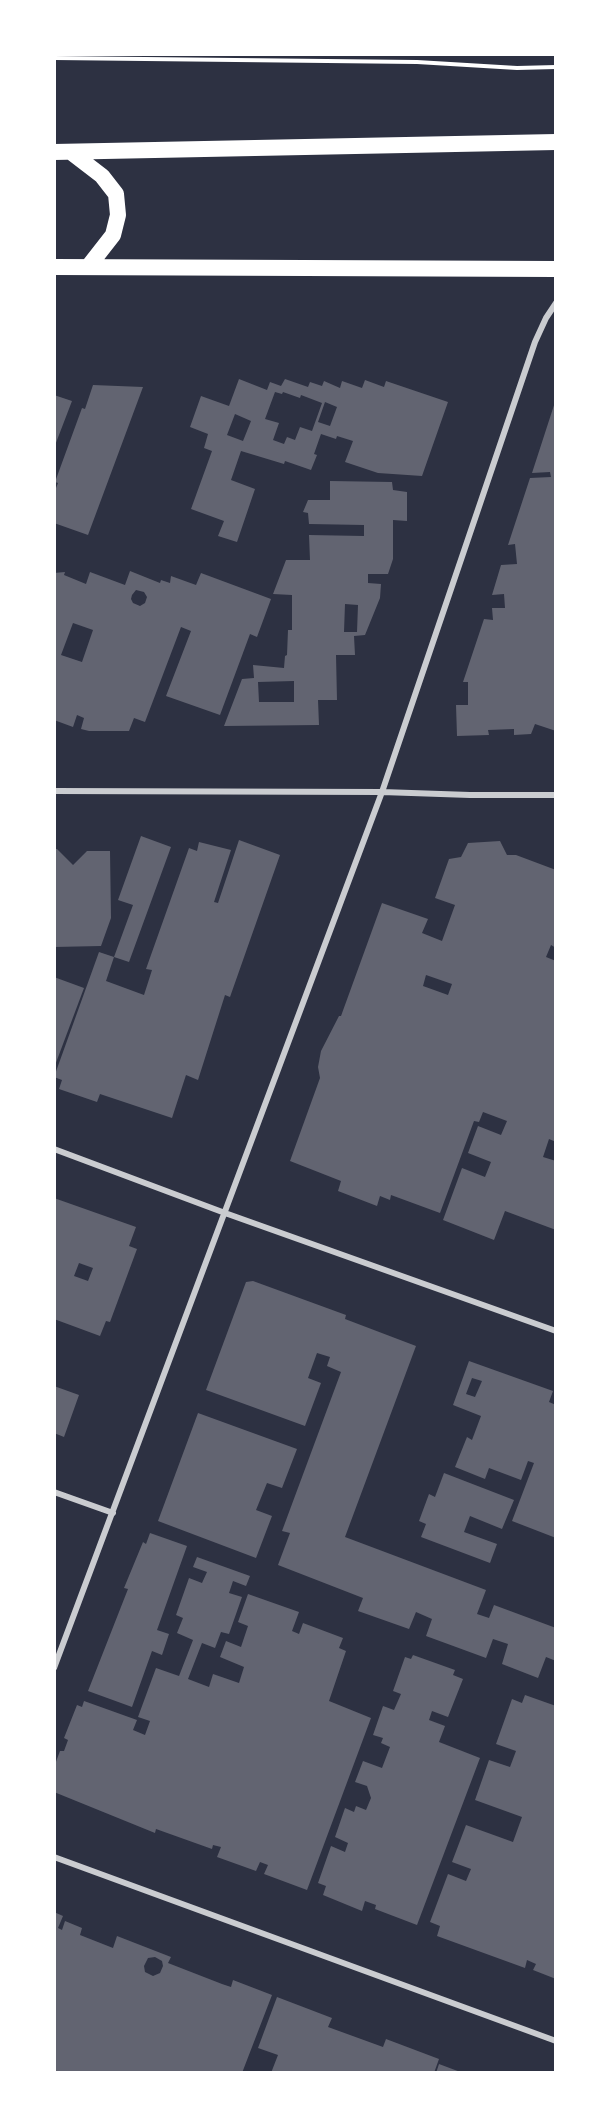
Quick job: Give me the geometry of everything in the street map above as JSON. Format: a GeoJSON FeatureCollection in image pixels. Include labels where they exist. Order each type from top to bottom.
{"type":"FeatureCollection","features":[{"type":"Feature","properties":{"kind":"highway"},"geometry":{"type":"LineString","coordinates":[[54,152],[556,142]]}},
{"type":"Feature","properties":{"kind":"highway"},"geometry":{"type":"LineString","coordinates":[[72,153],[102,176],[116,194],[118,215],[113,235],[88,267]]}},
{"type":"Feature","properties":{"kind":"highway"},"geometry":{"type":"LineString","coordinates":[[54,267],[523,267],[556,269]]}},
{"type":"Feature","properties":{"kind":"street"},"geometry":{"type":"LineString","coordinates":[[54,1668],[382,792],[535,342],[556,303]]}},
{"type":"Feature","properties":{"kind":"street"},"geometry":{"type":"LineString","coordinates":[[54,791],[556,795]]}},
{"type":"Feature","properties":{"kind":"street"},"geometry":{"type":"LineString","coordinates":[[54,1149],[225,1214],[556,1331]]}},
{"type":"Feature","properties":{"kind":"street"},"geometry":{"type":"LineString","coordinates":[[54,1492],[112,1513]]}},
{"type":"Feature","properties":{"kind":"street"},"geometry":{"type":"LineString","coordinates":[[54,1857],[556,2041]]}},
{"type":"Feature","properties":{"kind":"path"},"geometry":{"type":"LineString","coordinates":[[54,58],[417,62],[517,68],[556,67]]}},
{"type":"Feature","properties":{"kind":"building"},"geometry":{"type":"Polygon","coordinates":[[[239,379],[267,390],[270,382],[281,386],[285,379],[308,387],[310,382],[322,386],[324,381],[340,388],[342,381],[362,388],[365,380],[384,387],[386,381],[448,402],[422,476],[378,473],[345,462],[353,441],[337,436],[336,439],[321,434],[311,470],[285,461],[284,464],[241,451],[231,480],[255,489],[237,542],[218,536],[224,521],[191,509],[212,451],[204,448],[208,434],[190,427],[201,396],[229,406],[239,379]],[[275,392],[265,419],[279,423],[273,440],[284,444],[287,437],[295,440],[300,427],[312,431],[322,403],[301,395],[300,398],[283,392],[282,394],[275,392]],[[325,402],[318,422],[330,426],[337,407],[325,402]],[[235,414],[227,435],[243,441],[251,421],[235,414]]]}},
{"type":"Feature","properties":{"kind":"building"},"geometry":{"type":"Polygon","coordinates":[[[93,385],[143,387],[88,535],[54,523],[54,493],[58,483],[55,482],[82,408],[85,409],[93,385]]]}},
{"type":"Feature","properties":{"kind":"building"},"geometry":{"type":"Polygon","coordinates":[[[54,395],[72,401],[54,448],[54,395]]]}},
{"type":"Feature","properties":{"kind":"building"},"geometry":{"type":"Polygon","coordinates":[[[556,399],[556,731],[535,724],[531,734],[514,735],[514,729],[488,730],[489,735],[457,736],[456,705],[468,705],[468,682],[463,682],[484,619],[493,620],[492,608],[505,608],[504,594],[492,595],[501,565],[517,564],[515,544],[508,545],[530,478],[551,477],[550,472],[532,473],[556,399]]]}},
{"type":"Feature","properties":{"kind":"building"},"geometry":{"type":"Polygon","coordinates":[[[330,481],[392,482],[393,490],[407,492],[407,521],[393,520],[393,559],[388,574],[368,574],[368,583],[381,584],[380,598],[365,635],[354,636],[355,655],[336,655],[337,700],[318,700],[319,725],[224,726],[242,679],[254,678],[253,665],[284,668],[288,630],[292,630],[292,595],[273,594],[286,560],[310,560],[309,535],[364,536],[364,525],[309,524],[308,513],[303,512],[308,500],[330,500],[330,481]],[[345,604],[344,632],[357,632],[358,605],[345,604]],[[294,681],[258,682],[259,702],[294,702],[294,681]]]}},
{"type":"Feature","properties":{"kind":"building"},"geometry":{"type":"Polygon","coordinates":[[[130,571],[160,583],[161,580],[170,583],[171,576],[196,585],[201,573],[271,599],[257,637],[250,634],[220,715],[166,696],[191,631],[181,627],[145,722],[134,718],[129,731],[89,731],[81,729],[84,718],[77,715],[73,727],[54,720],[54,573],[65,572],[64,575],[86,584],[90,572],[125,585],[130,571]],[[136,590],[131,599],[133,603],[140,606],[145,603],[147,597],[144,592],[136,590]],[[73,623],[61,655],[82,662],[93,630],[73,623]]]}},
{"type":"Feature","properties":{"kind":"building"},"geometry":{"type":"Polygon","coordinates":[[[141,836],[171,847],[129,962],[114,957],[133,905],[118,900],[141,836]]]}},
{"type":"Feature","properties":{"kind":"building"},"geometry":{"type":"Polygon","coordinates":[[[239,840],[280,855],[230,997],[225,995],[198,1080],[186,1075],[172,1118],[100,1094],[97,1102],[59,1089],[62,1080],[54,1077],[99,952],[114,957],[106,981],[144,995],[152,970],[146,969],[189,848],[197,851],[199,842],[231,850],[214,902],[218,903],[239,840]]]}},
{"type":"Feature","properties":{"kind":"building"},"geometry":{"type":"Polygon","coordinates":[[[500,841],[507,855],[516,855],[556,870],[556,948],[551,945],[546,957],[556,961],[556,1142],[549,1139],[543,1157],[556,1161],[556,1230],[505,1211],[494,1240],[443,1220],[462,1168],[485,1177],[491,1162],[468,1153],[478,1126],[501,1135],[507,1121],[483,1112],[479,1122],[474,1121],[440,1213],[391,1195],[390,1200],[380,1196],[377,1206],[338,1191],[341,1181],[290,1161],[320,1078],[318,1067],[321,1051],[341,1016],[382,903],[428,919],[422,933],[442,941],[455,905],[435,898],[449,859],[461,857],[468,843],[500,841]],[[426,975],[423,986],[448,995],[452,984],[426,975]]]}},
{"type":"Feature","properties":{"kind":"building"},"geometry":{"type":"Polygon","coordinates":[[[54,849],[57,849],[73,865],[87,851],[110,851],[111,918],[101,946],[54,947],[54,849]]]}},
{"type":"Feature","properties":{"kind":"building"},"geometry":{"type":"Polygon","coordinates":[[[54,977],[84,988],[54,1068],[54,977]]]}},
{"type":"Feature","properties":{"kind":"building"},"geometry":{"type":"Polygon","coordinates":[[[54,1198],[136,1227],[129,1246],[137,1249],[110,1322],[106,1321],[100,1336],[54,1319],[54,1198]],[[79,1263],[74,1276],[88,1281],[93,1268],[79,1263]]]}},
{"type":"Feature","properties":{"kind":"building"},"geometry":{"type":"Polygon","coordinates":[[[253,1281],[346,1315],[345,1319],[416,1346],[345,1537],[486,1590],[477,1614],[489,1618],[494,1605],[556,1628],[556,1661],[546,1657],[538,1678],[502,1664],[508,1644],[493,1639],[486,1658],[426,1636],[432,1619],[416,1612],[409,1629],[358,1611],[363,1598],[278,1565],[290,1533],[282,1531],[341,1372],[327,1366],[330,1357],[317,1353],[308,1378],[321,1383],[305,1426],[206,1390],[246,1282],[253,1281]]]}},
{"type":"Feature","properties":{"kind":"building"},"geometry":{"type":"Polygon","coordinates":[[[469,1361],[553,1391],[549,1402],[556,1405],[556,1538],[512,1521],[534,1463],[528,1461],[521,1480],[489,1468],[485,1479],[455,1467],[467,1437],[472,1440],[481,1416],[453,1405],[469,1361]],[[472,1378],[466,1394],[475,1397],[482,1381],[472,1378]]]}},
{"type":"Feature","properties":{"kind":"building"},"geometry":{"type":"Polygon","coordinates":[[[54,1386],[79,1395],[64,1437],[54,1433],[54,1386]]]}},
{"type":"Feature","properties":{"kind":"building"},"geometry":{"type":"Polygon","coordinates":[[[198,1413],[297,1449],[282,1488],[267,1483],[256,1510],[272,1516],[256,1558],[158,1521],[198,1413]]]}},
{"type":"Feature","properties":{"kind":"building"},"geometry":{"type":"Polygon","coordinates":[[[444,1473],[514,1500],[502,1529],[470,1516],[464,1532],[497,1544],[490,1563],[421,1537],[426,1524],[419,1521],[429,1494],[435,1497],[444,1473]]]}},
{"type":"Feature","properties":{"kind":"building"},"geometry":{"type":"Polygon","coordinates":[[[150,1533],[187,1546],[157,1630],[169,1634],[162,1655],[152,1651],[132,1707],[88,1691],[128,1589],[124,1588],[143,1542],[146,1544],[150,1533]]]}},
{"type":"Feature","properties":{"kind":"building"},"geometry":{"type":"Polygon","coordinates":[[[197,1557],[250,1576],[246,1586],[233,1581],[229,1593],[242,1597],[229,1634],[221,1632],[215,1648],[202,1643],[188,1679],[209,1687],[213,1674],[239,1683],[244,1667],[220,1657],[226,1641],[241,1647],[248,1626],[238,1622],[248,1594],[299,1612],[292,1631],[299,1634],[303,1623],[343,1638],[339,1648],[346,1651],[329,1701],[371,1718],[307,1890],[264,1874],[268,1865],[260,1862],[256,1871],[217,1857],[221,1847],[213,1845],[212,1849],[156,1829],[155,1833],[54,1792],[54,1767],[60,1751],[64,1751],[68,1740],[64,1738],[77,1705],[82,1707],[84,1701],[137,1720],[133,1730],[145,1735],[150,1721],[138,1717],[156,1668],[179,1676],[193,1640],[177,1633],[183,1618],[176,1615],[189,1578],[202,1583],[207,1572],[193,1567],[197,1557]]]}},
{"type":"Feature","properties":{"kind":"building"},"geometry":{"type":"Polygon","coordinates":[[[413,1655],[455,1670],[453,1675],[463,1679],[448,1717],[432,1711],[429,1720],[445,1726],[439,1742],[480,1758],[417,1925],[375,1909],[376,1905],[365,1901],[362,1911],[323,1895],[326,1886],[318,1883],[331,1846],[345,1852],[348,1843],[335,1837],[345,1808],[354,1812],[356,1806],[366,1810],[371,1798],[367,1786],[355,1782],[363,1761],[382,1768],[390,1747],[381,1743],[383,1738],[373,1735],[383,1706],[394,1710],[401,1694],[393,1691],[405,1657],[411,1659],[413,1655]]]}},
{"type":"Feature","properties":{"kind":"building"},"geometry":{"type":"Polygon","coordinates":[[[525,1695],[556,1706],[556,1979],[533,1970],[536,1964],[527,1960],[525,1968],[437,1936],[440,1926],[430,1922],[448,1874],[466,1881],[471,1869],[452,1862],[466,1825],[513,1842],[522,1817],[475,1800],[489,1760],[510,1767],[516,1751],[496,1744],[512,1699],[522,1703],[525,1695]]]}},
{"type":"Feature","properties":{"kind":"building"},"geometry":{"type":"Polygon","coordinates":[[[54,1912],[63,1916],[58,1928],[62,1930],[65,1921],[82,1928],[80,1935],[113,1948],[117,1936],[171,1957],[168,1963],[222,1984],[231,1987],[233,1980],[272,1995],[242,2073],[54,2073],[54,1912]],[[155,1957],[148,1958],[144,1966],[145,1972],[153,1976],[160,1973],[163,1966],[162,1961],[155,1957]]]}},
{"type":"Feature","properties":{"kind":"building"},"geometry":{"type":"Polygon","coordinates":[[[277,1997],[332,2018],[328,2027],[383,2047],[386,2039],[439,2059],[434,2073],[271,2073],[278,2055],[258,2048],[277,1997]]]}},
{"type":"Feature","properties":{"kind":"building"},"geometry":{"type":"Polygon","coordinates":[[[439,2064],[463,2073],[436,2073],[439,2064]]]}}]}
